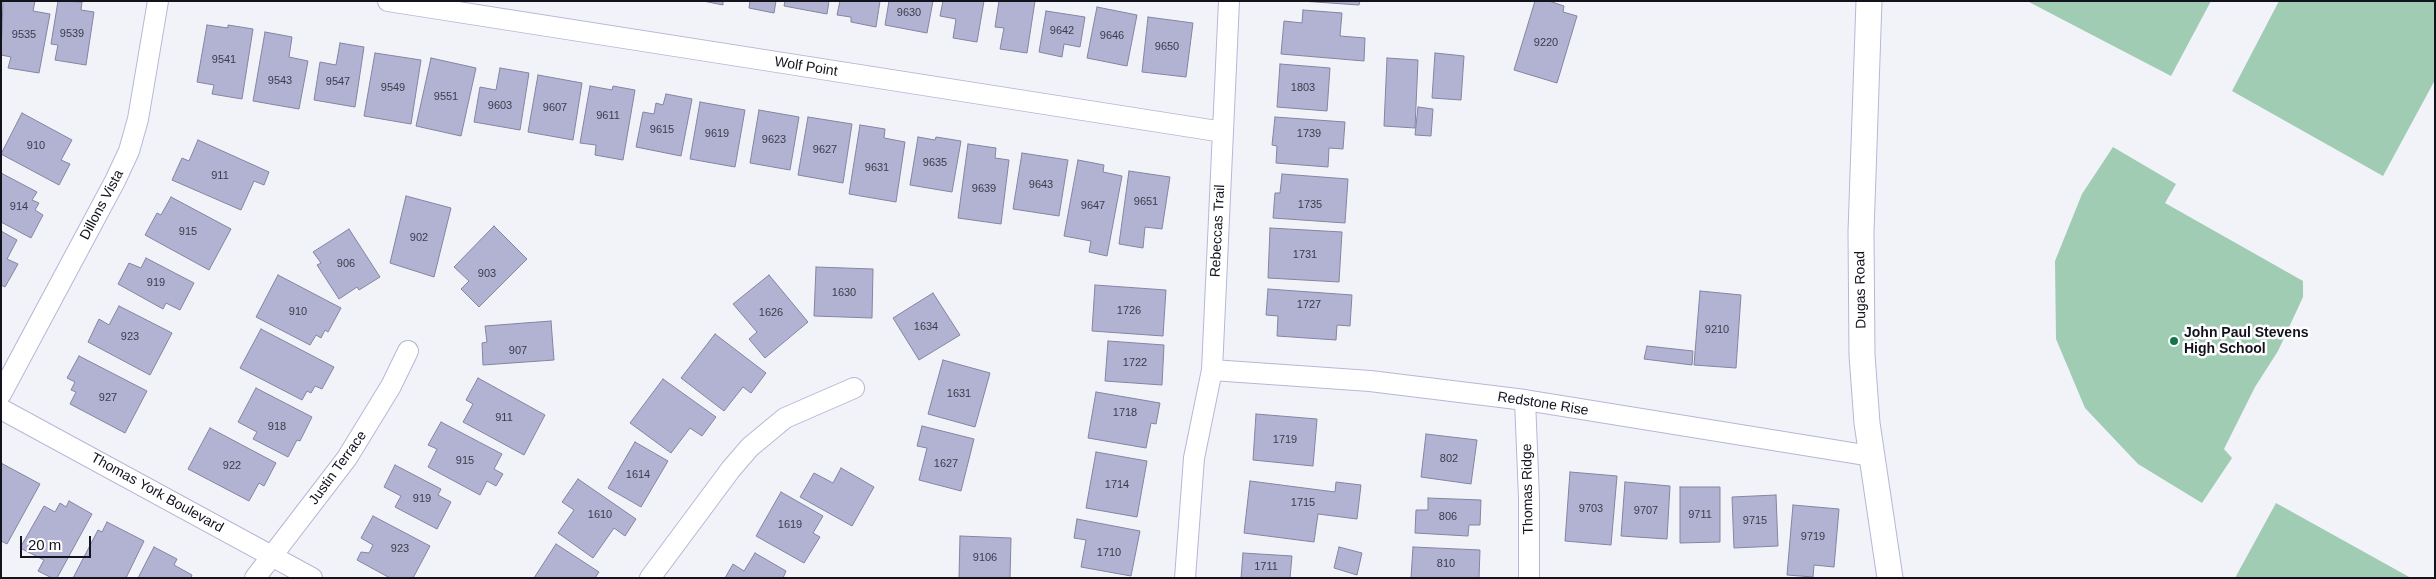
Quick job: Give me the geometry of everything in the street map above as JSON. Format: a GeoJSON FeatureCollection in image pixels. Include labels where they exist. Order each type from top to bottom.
{"type":"FeatureCollection","features":[{"type":"Feature","properties":{"kind":"street","name":"Dillons Vista"},"geometry":{"type":"LineString","coordinates":[[1,394],[126,158],[138,119],[158,1]]}},
{"type":"Feature","properties":{"kind":"street","name":"Wolf Point"},"geometry":{"type":"LineString","coordinates":[[388,1],[482,9],[1223,132]]}},
{"type":"Feature","properties":{"kind":"street","name":"Rebeccas Trail"},"geometry":{"type":"LineString","coordinates":[[1185,578],[1194,458],[1212,370],[1229,1]]}},
{"type":"Feature","properties":{"kind":"street","name":"Dugas Road"},"geometry":{"type":"LineString","coordinates":[[1869,1],[1861,232],[1864,390],[1871,456],[1890,578]]}},
{"type":"Feature","properties":{"kind":"street","name":"Justin Terrace"},"geometry":{"type":"LineString","coordinates":[[255,578],[348,458],[383,400],[408,351]]}},
{"type":"Feature","properties":{"kind":"street","name":"Redstone Rise"},"geometry":{"type":"LineString","coordinates":[[1212,370],[1370,381],[1525,400],[1871,456]]}},
{"type":"Feature","properties":{"kind":"street"},"geometry":{"type":"LineString","coordinates":[[650,578],[731,469],[750,447],[785,418],[854,388]]}},
{"type":"Feature","properties":{"kind":"street","name":"Thomas Ridge"},"geometry":{"type":"LineString","coordinates":[[1525,400],[1529,498],[1529,578]]}},
{"type":"Feature","properties":{"kind":"street","name":"Thomas York Boulevard"},"geometry":{"type":"LineString","coordinates":[[1,409],[312,578]]}},
{"type":"Feature","properties":{"kind":"green space"},"geometry":{"type":"Polygon","coordinates":[[[2027,1],[2211,1],[2171,76],[2027,1]]]}},
{"type":"Feature","properties":{"kind":"green space"},"geometry":{"type":"Polygon","coordinates":[[[2279,1],[2435,1],[2435,80],[2383,176],[2232,91],[2279,1]]]}},
{"type":"Feature","properties":{"kind":"green space"},"geometry":{"type":"Polygon","coordinates":[[[2113,147],[2176,184],[2165,203],[2303,281],[2303,297],[2278,351],[2255,387],[2224,449],[2232,458],[2202,503],[2138,464],[2085,408],[2056,339],[2055,261],[2082,194],[2113,147]]]}},
{"type":"Feature","properties":{"kind":"green space"},"geometry":{"type":"Polygon","coordinates":[[[2276,503],[2411,578],[2235,578],[2276,503]]]}},
{"type":"Feature","properties":{"kind":"building"},"geometry":{"type":"Polygon","coordinates":[[[3,1],[35,1],[33,11],[50,14],[39,73],[8,68],[11,57],[1,55],[3,1]]]}},
{"type":"Feature","properties":{"kind":"building"},"geometry":{"type":"Polygon","coordinates":[[[58,1],[82,2],[81,10],[94,12],[86,65],[55,60],[58,45],[51,44],[58,1]]]}},
{"type":"Feature","properties":{"kind":"building"},"geometry":{"type":"Polygon","coordinates":[[[703,1],[723,1],[723,5],[703,1]]]}},
{"type":"Feature","properties":{"kind":"building"},"geometry":{"type":"Polygon","coordinates":[[[750,1],[776,1],[774,13],[749,8],[750,1]]]}},
{"type":"Feature","properties":{"kind":"building"},"geometry":{"type":"Polygon","coordinates":[[[785,1],[829,1],[827,14],[784,6],[785,1]]]}},
{"type":"Feature","properties":{"kind":"building"},"geometry":{"type":"Polygon","coordinates":[[[840,1],[880,1],[876,27],[851,22],[851,17],[837,15],[840,1]]]}},
{"type":"Feature","properties":{"kind":"building"},"geometry":{"type":"Polygon","coordinates":[[[889,1],[933,1],[927,33],[885,25],[889,1]]]}},
{"type":"Feature","properties":{"kind":"building"},"geometry":{"type":"Polygon","coordinates":[[[943,1],[984,1],[977,42],[953,38],[956,19],[940,16],[943,1]]]}},
{"type":"Feature","properties":{"kind":"building"},"geometry":{"type":"Polygon","coordinates":[[[999,1],[1035,1],[1027,53],[1000,49],[1004,28],[995,27],[999,1]]]}},
{"type":"Feature","properties":{"kind":"building"},"geometry":{"type":"Polygon","coordinates":[[[1301,1],[1360,1],[1359,5],[1301,1]]]}},
{"type":"Feature","properties":{"kind":"building"},"geometry":{"type":"Polygon","coordinates":[[[1535,1],[1549,1],[1564,6],[1563,12],[1577,16],[1557,83],[1514,70],[1535,1]]]}},
{"type":"Feature","properties":{"kind":"building"},"geometry":{"type":"Polygon","coordinates":[[[1097,7],[1137,15],[1127,66],[1087,58],[1097,7]]]}},
{"type":"Feature","properties":{"kind":"building"},"geometry":{"type":"Polygon","coordinates":[[[1303,10],[1342,13],[1340,36],[1365,38],[1364,61],[1281,54],[1284,21],[1302,23],[1303,10]]]}},
{"type":"Feature","properties":{"kind":"building"},"geometry":{"type":"Polygon","coordinates":[[[1046,11],[1085,17],[1080,47],[1064,44],[1062,57],[1039,52],[1046,11]]]}},
{"type":"Feature","properties":{"kind":"building"},"geometry":{"type":"Polygon","coordinates":[[[1148,17],[1193,23],[1186,77],[1142,72],[1148,17]]]}},
{"type":"Feature","properties":{"kind":"building"},"geometry":{"type":"Polygon","coordinates":[[[207,25],[228,28],[228,25],[253,29],[242,99],[212,94],[214,85],[197,82],[207,25]]]}},
{"type":"Feature","properties":{"kind":"building"},"geometry":{"type":"Polygon","coordinates":[[[265,32],[292,37],[289,57],[308,61],[299,109],[253,101],[265,32]]]}},
{"type":"Feature","properties":{"kind":"building"},"geometry":{"type":"Polygon","coordinates":[[[340,43],[364,47],[355,107],[314,100],[320,62],[336,65],[340,43]]]}},
{"type":"Feature","properties":{"kind":"building"},"geometry":{"type":"Polygon","coordinates":[[[375,53],[421,60],[411,124],[364,116],[375,53]]]}},
{"type":"Feature","properties":{"kind":"building"},"geometry":{"type":"Polygon","coordinates":[[[1435,53],[1464,56],[1461,100],[1432,98],[1435,53]]]}},
{"type":"Feature","properties":{"kind":"building"},"geometry":{"type":"Polygon","coordinates":[[[431,58],[476,68],[461,136],[416,126],[431,58]]]}},
{"type":"Feature","properties":{"kind":"building"},"geometry":{"type":"Polygon","coordinates":[[[1387,58],[1418,60],[1415,128],[1384,126],[1387,58]]]}},
{"type":"Feature","properties":{"kind":"building"},"geometry":{"type":"Polygon","coordinates":[[[1280,64],[1330,68],[1327,111],[1277,107],[1280,64]]]}},
{"type":"Feature","properties":{"kind":"building"},"geometry":{"type":"Polygon","coordinates":[[[500,68],[529,73],[520,130],[474,122],[480,87],[496,90],[500,68]]]}},
{"type":"Feature","properties":{"kind":"building"},"geometry":{"type":"Polygon","coordinates":[[[538,75],[582,83],[573,140],[528,132],[538,75]]]}},
{"type":"Feature","properties":{"kind":"building"},"geometry":{"type":"Polygon","coordinates":[[[590,86],[612,90],[613,86],[635,90],[623,160],[595,155],[596,145],[580,143],[590,86]]]}},
{"type":"Feature","properties":{"kind":"building"},"geometry":{"type":"Polygon","coordinates":[[[666,94],[692,99],[681,156],[636,147],[643,112],[654,114],[656,103],[663,105],[666,94]]]}},
{"type":"Feature","properties":{"kind":"building"},"geometry":{"type":"Polygon","coordinates":[[[700,102],[745,110],[735,167],[690,159],[700,102]]]}},
{"type":"Feature","properties":{"kind":"building"},"geometry":{"type":"Polygon","coordinates":[[[1418,107],[1433,109],[1431,136],[1415,135],[1418,107]]]}},
{"type":"Feature","properties":{"kind":"building"},"geometry":{"type":"Polygon","coordinates":[[[759,110],[799,117],[790,170],[750,163],[759,110]]]}},
{"type":"Feature","properties":{"kind":"building"},"geometry":{"type":"Polygon","coordinates":[[[22,113],[72,140],[61,160],[70,164],[59,185],[1,154],[22,113]]]}},
{"type":"Feature","properties":{"kind":"building"},"geometry":{"type":"Polygon","coordinates":[[[808,117],[852,124],[843,183],[798,175],[808,117]]]}},
{"type":"Feature","properties":{"kind":"building"},"geometry":{"type":"Polygon","coordinates":[[[1275,117],[1345,122],[1343,149],[1329,148],[1328,167],[1276,163],[1277,146],[1272,145],[1275,117]]]}},
{"type":"Feature","properties":{"kind":"building"},"geometry":{"type":"Polygon","coordinates":[[[860,125],[885,129],[884,138],[905,142],[896,202],[849,194],[860,125]]]}},
{"type":"Feature","properties":{"kind":"building"},"geometry":{"type":"Polygon","coordinates":[[[918,137],[935,140],[936,137],[961,141],[952,192],[910,185],[918,137]]]}},
{"type":"Feature","properties":{"kind":"building"},"geometry":{"type":"Polygon","coordinates":[[[198,140],[269,172],[264,185],[254,181],[241,210],[172,180],[182,158],[189,161],[198,140]]]}},
{"type":"Feature","properties":{"kind":"building"},"geometry":{"type":"Polygon","coordinates":[[[968,144],[996,148],[995,158],[1009,160],[1001,224],[958,218],[968,144]]]}},
{"type":"Feature","properties":{"kind":"building"},"geometry":{"type":"Polygon","coordinates":[[[1022,153],[1068,160],[1059,216],[1013,209],[1022,153]]]}},
{"type":"Feature","properties":{"kind":"building"},"geometry":{"type":"Polygon","coordinates":[[[1078,160],[1104,165],[1103,172],[1122,176],[1107,256],[1089,252],[1091,241],[1064,236],[1078,160]]]}},
{"type":"Feature","properties":{"kind":"building"},"geometry":{"type":"Polygon","coordinates":[[[1129,171],[1170,177],[1162,229],[1145,227],[1143,248],[1119,244],[1129,171]]]}},
{"type":"Feature","properties":{"kind":"building"},"geometry":{"type":"Polygon","coordinates":[[[1,173],[37,192],[32,200],[39,203],[35,210],[43,215],[31,238],[1,222],[1,173]]]}},
{"type":"Feature","properties":{"kind":"building"},"geometry":{"type":"Polygon","coordinates":[[[1282,174],[1348,179],[1345,223],[1273,218],[1275,193],[1280,193],[1282,174]]]}},
{"type":"Feature","properties":{"kind":"building"},"geometry":{"type":"Polygon","coordinates":[[[406,196],[451,208],[434,277],[390,263],[406,196]]]}},
{"type":"Feature","properties":{"kind":"building"},"geometry":{"type":"Polygon","coordinates":[[[171,197],[231,229],[209,270],[145,235],[157,213],[161,215],[171,197]]]}},
{"type":"Feature","properties":{"kind":"building"},"geometry":{"type":"Polygon","coordinates":[[[494,226],[527,259],[479,307],[461,289],[469,281],[454,267],[494,226]]]}},
{"type":"Feature","properties":{"kind":"building"},"geometry":{"type":"Polygon","coordinates":[[[1270,228],[1342,232],[1339,282],[1268,278],[1270,228]]]}},
{"type":"Feature","properties":{"kind":"building"},"geometry":{"type":"Polygon","coordinates":[[[349,229],[380,277],[359,290],[357,287],[339,299],[317,265],[321,263],[313,252],[349,229]]]}},
{"type":"Feature","properties":{"kind":"building"},"geometry":{"type":"Polygon","coordinates":[[[1,231],[17,240],[7,259],[18,264],[5,287],[1,285],[1,231]]]}},
{"type":"Feature","properties":{"kind":"building"},"geometry":{"type":"Polygon","coordinates":[[[146,258],[194,283],[180,310],[166,303],[163,309],[118,284],[129,263],[141,268],[146,258]]]}},
{"type":"Feature","properties":{"kind":"building"},"geometry":{"type":"Polygon","coordinates":[[[816,267],[873,269],[872,318],[814,316],[816,267]]]}},
{"type":"Feature","properties":{"kind":"building"},"geometry":{"type":"Polygon","coordinates":[[[278,275],[341,308],[328,332],[325,330],[321,338],[316,335],[310,345],[256,317],[278,275]]]}},
{"type":"Feature","properties":{"kind":"building"},"geometry":{"type":"Polygon","coordinates":[[[769,275],[808,322],[765,358],[749,339],[757,332],[733,304],[769,275]]]}},
{"type":"Feature","properties":{"kind":"building"},"geometry":{"type":"Polygon","coordinates":[[[1095,285],[1166,290],[1163,336],[1092,331],[1095,285]]]}},
{"type":"Feature","properties":{"kind":"building"},"geometry":{"type":"Polygon","coordinates":[[[1268,289],[1352,295],[1350,326],[1337,325],[1336,340],[1277,336],[1278,316],[1266,315],[1268,289]]]}},
{"type":"Feature","properties":{"kind":"building"},"geometry":{"type":"Polygon","coordinates":[[[1700,291],[1741,295],[1736,368],[1694,365],[1700,291]]]}},
{"type":"Feature","properties":{"kind":"building"},"geometry":{"type":"Polygon","coordinates":[[[933,293],[960,335],[919,360],[893,318],[933,293]]]}},
{"type":"Feature","properties":{"kind":"building"},"geometry":{"type":"Polygon","coordinates":[[[119,306],[172,333],[150,375],[88,342],[99,319],[109,325],[119,306]]]}},
{"type":"Feature","properties":{"kind":"building"},"geometry":{"type":"Polygon","coordinates":[[[551,321],[554,360],[483,365],[482,343],[487,342],[485,326],[551,321]]]}},
{"type":"Feature","properties":{"kind":"building"},"geometry":{"type":"Polygon","coordinates":[[[261,329],[334,367],[322,389],[315,386],[311,393],[307,391],[302,400],[240,368],[261,329]]]}},
{"type":"Feature","properties":{"kind":"building"},"geometry":{"type":"Polygon","coordinates":[[[715,334],[766,373],[751,393],[743,387],[724,411],[681,378],[715,334]]]}},
{"type":"Feature","properties":{"kind":"building"},"geometry":{"type":"Polygon","coordinates":[[[1108,341],[1164,345],[1162,385],[1105,381],[1108,341]]]}},
{"type":"Feature","properties":{"kind":"building"},"geometry":{"type":"Polygon","coordinates":[[[1647,346],[1693,351],[1692,365],[1644,359],[1647,346]]]}},
{"type":"Feature","properties":{"kind":"building"},"geometry":{"type":"Polygon","coordinates":[[[79,356],[147,391],[125,433],[70,404],[76,392],[71,390],[75,382],[67,378],[79,356]]]}},
{"type":"Feature","properties":{"kind":"building"},"geometry":{"type":"Polygon","coordinates":[[[943,360],[990,373],[975,427],[928,414],[943,360]]]}},
{"type":"Feature","properties":{"kind":"building"},"geometry":{"type":"Polygon","coordinates":[[[478,378],[545,415],[524,455],[463,422],[473,404],[466,400],[478,378]]]}},
{"type":"Feature","properties":{"kind":"building"},"geometry":{"type":"Polygon","coordinates":[[[663,379],[716,417],[702,436],[690,428],[671,453],[630,423],[663,379]]]}},
{"type":"Feature","properties":{"kind":"building"},"geometry":{"type":"Polygon","coordinates":[[[256,388],[312,417],[300,441],[297,440],[288,457],[253,439],[257,432],[238,422],[256,388]]]}},
{"type":"Feature","properties":{"kind":"building"},"geometry":{"type":"Polygon","coordinates":[[[1096,392],[1160,403],[1156,424],[1151,423],[1146,448],[1088,438],[1096,392]]]}},
{"type":"Feature","properties":{"kind":"building"},"geometry":{"type":"Polygon","coordinates":[[[1256,414],[1317,419],[1313,466],[1253,460],[1256,414]]]}},
{"type":"Feature","properties":{"kind":"building"},"geometry":{"type":"Polygon","coordinates":[[[441,422],[502,454],[494,469],[503,474],[496,486],[487,481],[480,495],[428,467],[437,449],[428,445],[441,422]]]}},
{"type":"Feature","properties":{"kind":"building"},"geometry":{"type":"Polygon","coordinates":[[[922,426],[974,439],[961,491],[919,480],[927,448],[917,446],[922,426]]]}},
{"type":"Feature","properties":{"kind":"building"},"geometry":{"type":"Polygon","coordinates":[[[210,428],[276,463],[264,486],[259,483],[249,501],[188,469],[210,428]]]}},
{"type":"Feature","properties":{"kind":"building"},"geometry":{"type":"Polygon","coordinates":[[[1426,434],[1477,440],[1471,484],[1421,477],[1426,434]]]}},
{"type":"Feature","properties":{"kind":"building"},"geometry":{"type":"Polygon","coordinates":[[[635,442],[668,461],[641,507],[608,488],[635,442]]]}},
{"type":"Feature","properties":{"kind":"building"},"geometry":{"type":"Polygon","coordinates":[[[1096,452],[1147,461],[1137,517],[1086,508],[1096,452]]]}},
{"type":"Feature","properties":{"kind":"building"},"geometry":{"type":"Polygon","coordinates":[[[1,463],[40,484],[7,544],[1,541],[1,463]]]}},
{"type":"Feature","properties":{"kind":"building"},"geometry":{"type":"Polygon","coordinates":[[[395,465],[441,489],[438,495],[451,502],[437,529],[395,507],[401,496],[384,487],[395,465]]]}},
{"type":"Feature","properties":{"kind":"building"},"geometry":{"type":"Polygon","coordinates":[[[841,468],[874,487],[852,526],[800,497],[814,473],[833,483],[841,468]]]}},
{"type":"Feature","properties":{"kind":"building"},"geometry":{"type":"Polygon","coordinates":[[[1570,472],[1617,476],[1611,545],[1565,541],[1570,472]]]}},
{"type":"Feature","properties":{"kind":"building"},"geometry":{"type":"Polygon","coordinates":[[[578,479],[636,519],[625,536],[614,528],[593,558],[558,533],[574,510],[562,502],[578,479]]]}},
{"type":"Feature","properties":{"kind":"building"},"geometry":{"type":"Polygon","coordinates":[[[1250,481],[1335,492],[1336,482],[1361,485],[1357,519],[1318,514],[1314,542],[1244,533],[1250,481]]]}},
{"type":"Feature","properties":{"kind":"building"},"geometry":{"type":"Polygon","coordinates":[[[1625,482],[1670,486],[1667,539],[1621,536],[1625,482]]]}},
{"type":"Feature","properties":{"kind":"building"},"geometry":{"type":"Polygon","coordinates":[[[1680,487],[1720,487],[1720,542],[1680,543],[1680,487]]]}},
{"type":"Feature","properties":{"kind":"building"},"geometry":{"type":"Polygon","coordinates":[[[781,492],[823,516],[813,533],[820,537],[804,563],[756,536],[781,492]]]}},
{"type":"Feature","properties":{"kind":"building"},"geometry":{"type":"Polygon","coordinates":[[[1776,495],[1778,546],[1734,548],[1732,497],[1776,495]]]}},
{"type":"Feature","properties":{"kind":"building"},"geometry":{"type":"Polygon","coordinates":[[[1428,498],[1481,500],[1480,525],[1469,525],[1468,536],[1415,533],[1416,510],[1428,510],[1428,498]]]}},
{"type":"Feature","properties":{"kind":"building"},"geometry":{"type":"Polygon","coordinates":[[[69,501],[92,514],[57,578],[52,578],[38,571],[44,560],[20,548],[44,506],[55,512],[60,503],[66,507],[69,501]]]}},
{"type":"Feature","properties":{"kind":"building"},"geometry":{"type":"Polygon","coordinates":[[[1793,505],[1839,509],[1834,567],[1814,565],[1813,577],[1787,575],[1793,505]]]}},
{"type":"Feature","properties":{"kind":"building"},"geometry":{"type":"Polygon","coordinates":[[[373,516],[430,546],[413,578],[390,578],[357,560],[361,552],[369,553],[373,545],[361,538],[373,516]]]}},
{"type":"Feature","properties":{"kind":"building"},"geometry":{"type":"Polygon","coordinates":[[[1077,519],[1140,531],[1131,576],[1081,567],[1086,540],[1074,538],[1077,519]]]}},
{"type":"Feature","properties":{"kind":"building"},"geometry":{"type":"Polygon","coordinates":[[[107,522],[144,541],[126,578],[73,578],[98,530],[102,532],[107,522]]]}},
{"type":"Feature","properties":{"kind":"building"},"geometry":{"type":"Polygon","coordinates":[[[960,536],[1011,538],[1010,578],[959,578],[960,536]]]}},
{"type":"Feature","properties":{"kind":"building"},"geometry":{"type":"Polygon","coordinates":[[[556,544],[599,572],[595,578],[534,578],[556,544]]]}},
{"type":"Feature","properties":{"kind":"building"},"geometry":{"type":"Polygon","coordinates":[[[154,547],[177,559],[174,565],[192,575],[191,578],[138,578],[154,547]]]}},
{"type":"Feature","properties":{"kind":"building"},"geometry":{"type":"Polygon","coordinates":[[[1339,547],[1362,553],[1357,575],[1334,568],[1339,547]]]}},
{"type":"Feature","properties":{"kind":"building"},"geometry":{"type":"Polygon","coordinates":[[[1413,547],[1480,550],[1479,578],[1411,578],[1413,547]]]}},
{"type":"Feature","properties":{"kind":"building"},"geometry":{"type":"Polygon","coordinates":[[[755,553],[786,571],[783,578],[725,578],[733,564],[744,571],[755,553]]]}},
{"type":"Feature","properties":{"kind":"building"},"geometry":{"type":"Polygon","coordinates":[[[1243,553],[1292,556],[1290,578],[1241,578],[1243,553]]]}},
{"type":"Feature","properties":{"kind":"place","name":"John Paul Stevens High School"},"geometry":{"type":"Point","coordinates":[2174,341]}}]}
